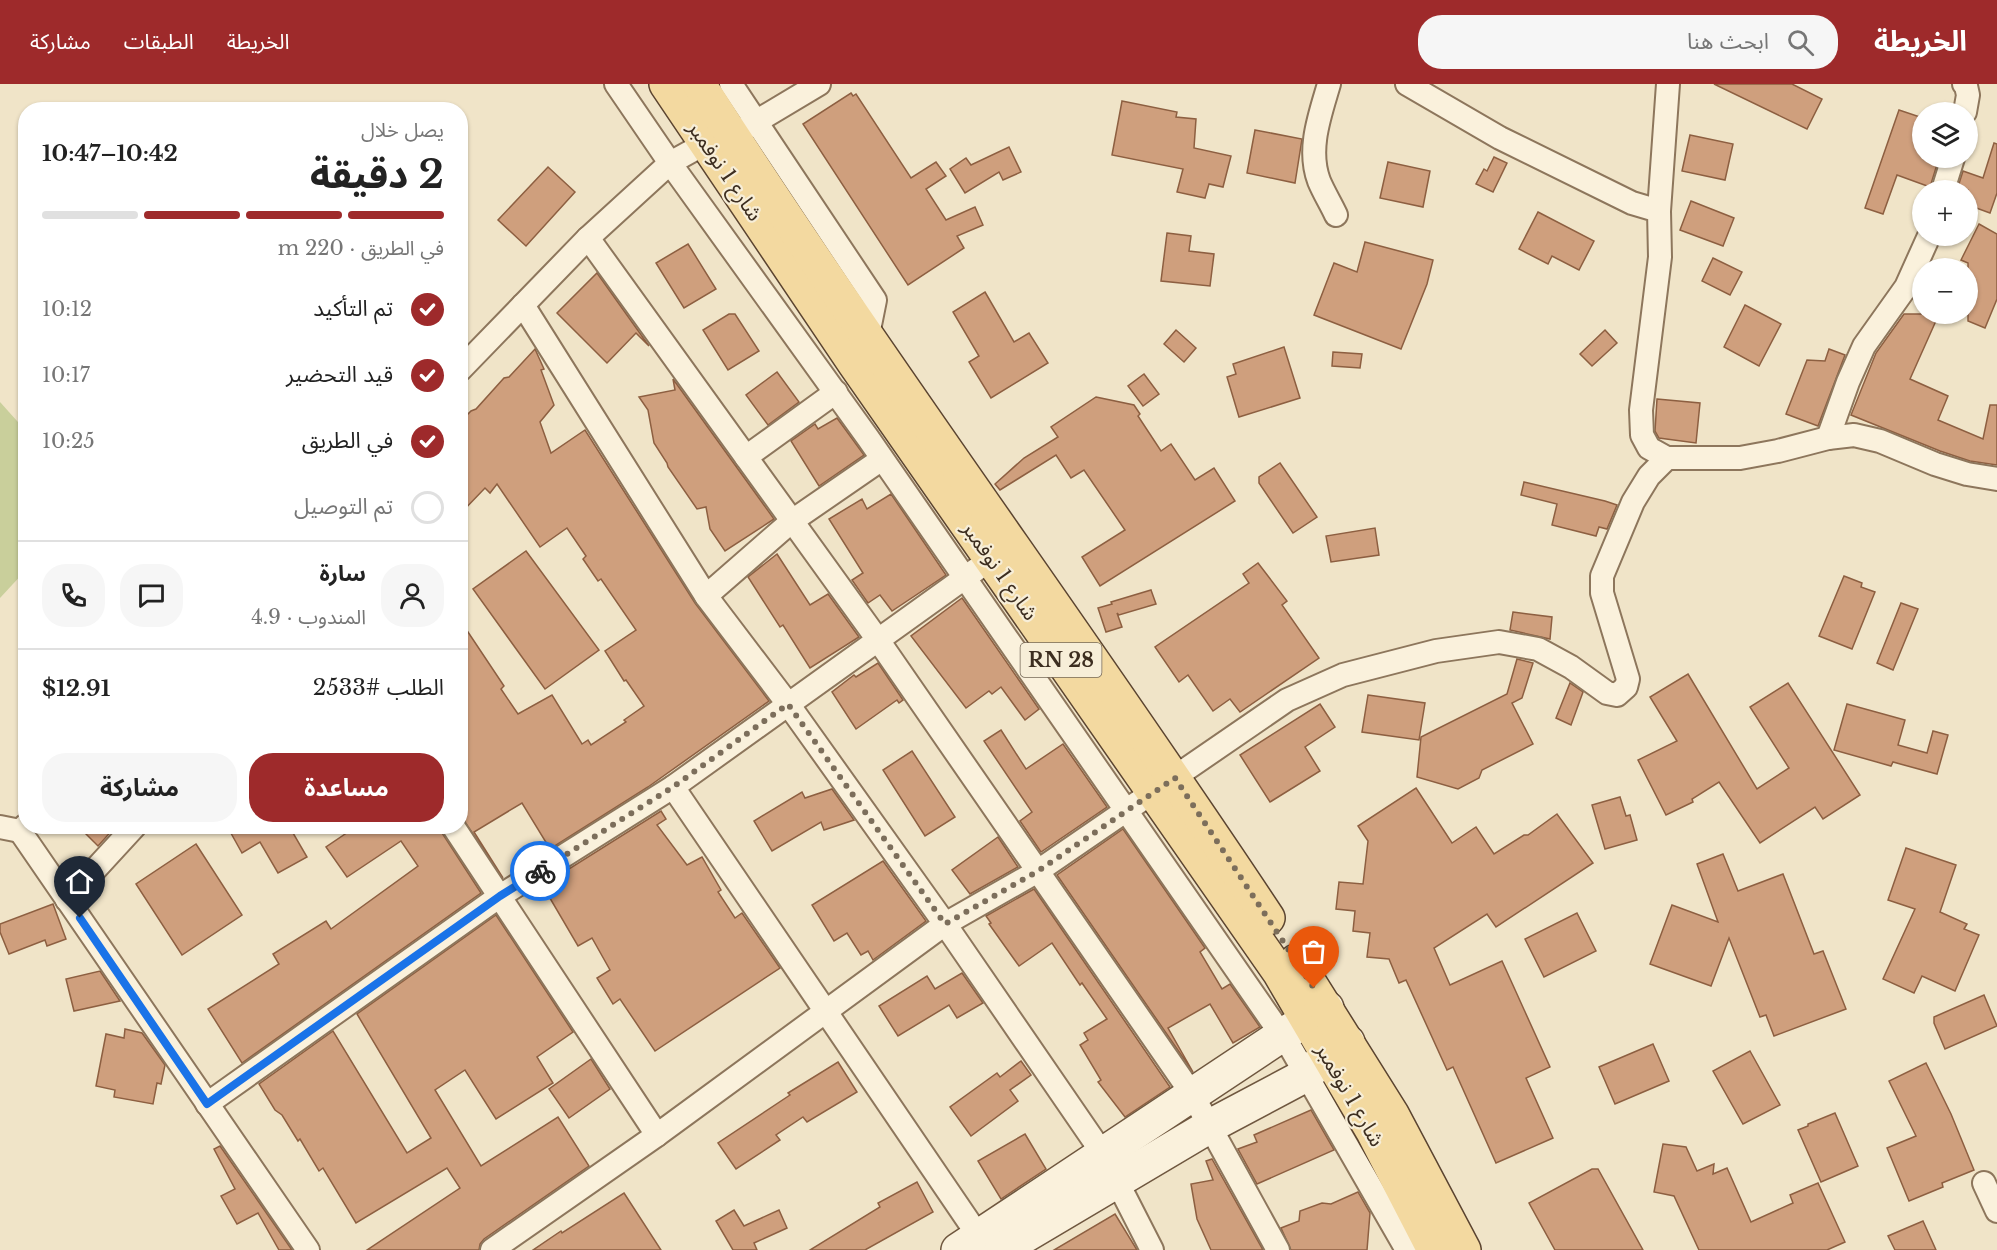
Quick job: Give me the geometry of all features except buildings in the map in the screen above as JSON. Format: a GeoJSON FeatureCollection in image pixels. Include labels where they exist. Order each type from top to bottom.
{"type":"FeatureCollection","features":[{"type":"Feature","properties":{"kind":"main road","name":"شارع 1 نوفمبر"},"geometry":{"type":"LineString","coordinates":[[666,84],[731,134],[854,363],[1002,552]]}},
{"type":"Feature","properties":{"kind":"main road","name":"شارع 1 نوفمبر"},"geometry":{"type":"LineString","coordinates":[[699,84],[868,335],[1002,552],[1164,785],[1373,1132],[1434,1250]]}},
{"type":"Feature","properties":{"kind":"main road","name":"شارع 1 نوفمبر"},"geometry":{"type":"LineString","coordinates":[[1327,1057],[1392,1114],[1464,1250]]}},
{"type":"Feature","properties":{"kind":"street"},"geometry":{"type":"LineString","coordinates":[[616,84],[670,163],[836,392],[1126,810],[1305,1021],[1327,1057],[1407,1250]]}},
{"type":"Feature","properties":{"kind":"street"},"geometry":{"type":"LineString","coordinates":[[731,84],[731,134]]}},
{"type":"Feature","properties":{"kind":"street"},"geometry":{"type":"LineString","coordinates":[[468,362],[588,238],[670,163],[731,134],[819,84]]}},
{"type":"Feature","properties":{"kind":"street"},"geometry":{"type":"LineString","coordinates":[[1329,84],[1315,131],[1316,162],[1318,179],[1336,215]]}},
{"type":"Feature","properties":{"kind":"street"},"geometry":{"type":"LineString","coordinates":[[1407,84],[1500,138],[1632,203],[1659,211]]}},
{"type":"Feature","properties":{"kind":"street"},"geometry":{"type":"LineString","coordinates":[[1668,84],[1659,211],[1660,257],[1641,410],[1642,435],[1649,448],[1667,458],[1740,458],[1778,452],[1828,438],[1854,435],[1880,441],[1935,464],[1967,474],[1997,479]]}},
{"type":"Feature","properties":{"kind":"street"},"geometry":{"type":"LineString","coordinates":[[1964,84],[1968,95],[1967,102]]}},
{"type":"Feature","properties":{"kind":"street"},"geometry":{"type":"LineString","coordinates":[[588,238],[878,640],[1192,1094],[1278,1250]]}},
{"type":"Feature","properties":{"kind":"street"},"geometry":{"type":"LineString","coordinates":[[1828,438],[1864,346],[1906,287],[1924,246]]}},
{"type":"Feature","properties":{"kind":"street"},"geometry":{"type":"LineString","coordinates":[[523,305],[706,596],[788,704],[945,924],[1110,1168],[1152,1250]]}},
{"type":"Feature","properties":{"kind":"street"},"geometry":{"type":"LineString","coordinates":[[746,457],[836,392]]}},
{"type":"Feature","properties":{"kind":"street"},"geometry":{"type":"LineString","coordinates":[[492,1250],[657,1135],[945,924],[1038,871],[1287,700],[1344,675],[1436,651],[1499,642],[1538,649],[1571,667],[1607,693],[1617,695],[1626,687],[1628,679],[1602,592],[1602,576],[1633,502],[1649,476],[1667,458]]}},
{"type":"Feature","properties":{"kind":"street"},"geometry":{"type":"LineString","coordinates":[[706,596],[792,521],[882,459]]}},
{"type":"Feature","properties":{"kind":"street"},"geometry":{"type":"LineString","coordinates":[[207,1104],[500,896],[673,787],[1002,552]]}},
{"type":"Feature","properties":{"kind":"street"},"geometry":{"type":"LineString","coordinates":[[673,787],[827,1011],[981,1246],[1110,1168],[1210,1126],[1327,1057]]}},
{"type":"Feature","properties":{"kind":"street"},"geometry":{"type":"LineString","coordinates":[[19,834],[308,1250]]}},
{"type":"Feature","properties":{"kind":"street"},"geometry":{"type":"LineString","coordinates":[[67,900],[128,834]]}},
{"type":"Feature","properties":{"kind":"street"},"geometry":{"type":"LineString","coordinates":[[458,834],[657,1135]]}},
{"type":"Feature","properties":{"kind":"street"},"geometry":{"type":"LineString","coordinates":[[1110,1168],[1192,1094],[1305,1021]]}},
{"type":"Feature","properties":{"kind":"street"},"geometry":{"type":"LineString","coordinates":[[1984,1183],[1997,1211]]}},
{"type":"Feature","properties":{"kind":"green space"},"geometry":{"type":"Polygon","coordinates":[[[0,402],[18,422],[18,579],[0,598],[0,402]]]}},
{"type":"Feature","properties":{"kind":"way so far"},"geometry":{"type":"LineString","coordinates":[[540,871],[673,787],[788,704],[945,924],[1038,871],[1175,778],[1314,988]]}},
{"type":"Feature","properties":{"kind":"route"},"geometry":{"type":"LineString","coordinates":[[80,918],[207,1104],[500,896],[540,871]]}}]}
